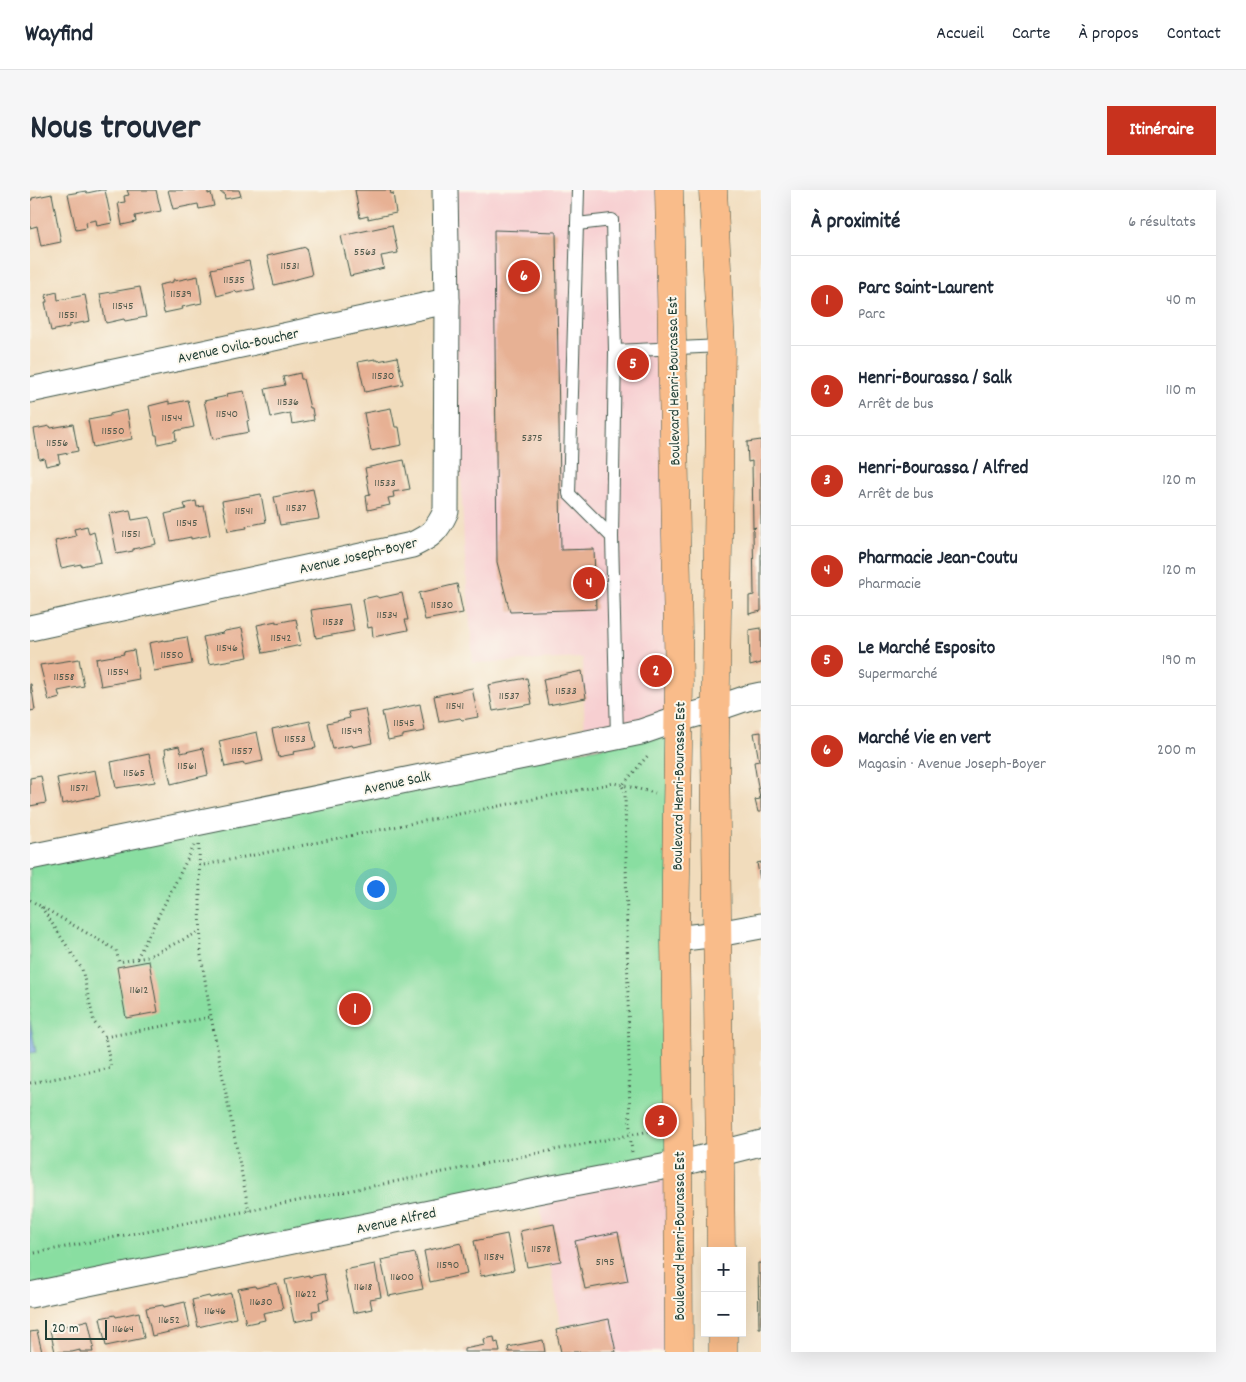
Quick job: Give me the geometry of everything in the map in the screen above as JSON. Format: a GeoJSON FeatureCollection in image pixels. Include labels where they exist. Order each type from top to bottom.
{"type":"FeatureCollection","features":[{"type":"Feature","properties":{"kind":"main road","name":"Boulevard Henri-Bourassa Est"},"geometry":{"type":"LineString","coordinates":[[669,190],[679,683],[675,939],[680,1352]]}},
{"type":"Feature","properties":{"kind":"main road"},"geometry":{"type":"LineString","coordinates":[[713,190],[721,346],[715,709],[721,1247]]}},
{"type":"Feature","properties":{"kind":"main road"},"geometry":{"type":"LineString","coordinates":[[723,1337],[724,1352]]}},
{"type":"Feature","properties":{"kind":"street","name":"Avenue Joseph-Boyer"},"geometry":{"type":"LineString","coordinates":[[30,628],[412,545],[428,538],[440,525],[446,511],[447,300],[445,190]]}},
{"type":"Feature","properties":{"kind":"street","name":"Avenue Ovila-Boucher"},"geometry":{"type":"LineString","coordinates":[[30,390],[447,300]]}},
{"type":"Feature","properties":{"kind":"street","name":"Avenue Salk"},"geometry":{"type":"LineString","coordinates":[[30,857],[199,829],[642,732],[761,695]]}},
{"type":"Feature","properties":{"kind":"street"},"geometry":{"type":"LineString","coordinates":[[675,939],[761,926]]}},
{"type":"Feature","properties":{"kind":"street","name":"Avenue Alfred"},"geometry":{"type":"LineString","coordinates":[[30,1296],[678,1164],[761,1143]]}},
{"type":"Feature","properties":{"kind":"lane"},"geometry":{"type":"LineString","coordinates":[[578,190],[569,494],[612,537]]}},
{"type":"Feature","properties":{"kind":"lane"},"geometry":{"type":"LineString","coordinates":[[577,224],[612,220],[615,351],[612,537],[617,737]]}},
{"type":"Feature","properties":{"kind":"lane"},"geometry":{"type":"LineString","coordinates":[[615,351],[721,346]]}},
{"type":"Feature","properties":{"kind":"path"},"geometry":{"type":"LineString","coordinates":[[622,786],[653,749]]}},
{"type":"Feature","properties":{"kind":"path"},"geometry":{"type":"LineString","coordinates":[[200,866],[614,783],[677,798]]}},
{"type":"Feature","properties":{"kind":"path"},"geometry":{"type":"LineString","coordinates":[[622,786],[625,791],[630,1135],[634,1172]]}},
{"type":"Feature","properties":{"kind":"path"},"geometry":{"type":"LineString","coordinates":[[199,829],[201,955],[211,1017],[249,1211]]}},
{"type":"Feature","properties":{"kind":"path"},"geometry":{"type":"LineString","coordinates":[[137,959],[199,829]]}},
{"type":"Feature","properties":{"kind":"path"},"geometry":{"type":"LineString","coordinates":[[30,900],[116,950],[119,962],[147,957],[200,931]]}},
{"type":"Feature","properties":{"kind":"path"},"geometry":{"type":"LineString","coordinates":[[30,1083],[110,1068],[105,1037],[94,1022],[82,970],[40,905]]}},
{"type":"Feature","properties":{"kind":"path"},"geometry":{"type":"LineString","coordinates":[[105,1037],[211,1017]]}},
{"type":"Feature","properties":{"kind":"path"},"geometry":{"type":"LineString","coordinates":[[30,1254],[678,1126]]}},
{"type":"Feature","properties":{"kind":"shaded area"},"geometry":{"type":"Polygon","coordinates":[[[449,190],[668,190],[679,719],[585,755],[583,658],[473,663],[464,546],[449,190]]]}},
{"type":"Feature","properties":{"kind":"shaded area"},"geometry":{"type":"Polygon","coordinates":[[[678,1164],[681,1352],[599,1352],[593,1320],[561,1326],[537,1191],[678,1164]]]}},
{"type":"Feature","properties":{"kind":"green space"},"geometry":{"type":"Polygon","coordinates":[[[678,732],[681,1157],[30,1293],[30,860],[678,732]]]}},
{"type":"Feature","properties":{"kind":"water"},"geometry":{"type":"Polygon","coordinates":[[[30,1021],[36,1052],[30,1053],[30,1021]]]}},
{"type":"Feature","properties":{"kind":"building"},"geometry":{"type":"Polygon","coordinates":[[[105,190],[112,223],[97,226],[96,220],[86,222],[87,228],[76,230],[68,194],[105,190]]]}},
{"type":"Feature","properties":{"kind":"building"},"geometry":{"type":"Polygon","coordinates":[[[127,190],[156,190],[161,211],[135,216],[136,222],[122,225],[118,203],[125,202],[124,196],[129,195],[127,190]]]}},
{"type":"Feature","properties":{"kind":"building"},"geometry":{"type":"Polygon","coordinates":[[[168,190],[208,190],[208,194],[211,193],[214,206],[199,209],[198,204],[173,209],[168,190]]]}},
{"type":"Feature","properties":{"kind":"building"},"geometry":{"type":"Polygon","coordinates":[[[220,190],[239,190],[241,196],[225,199],[224,193],[221,193],[220,190]]]}},
{"type":"Feature","properties":{"kind":"building"},"geometry":{"type":"Polygon","coordinates":[[[355,190],[390,190],[391,194],[393,193],[396,213],[368,219],[368,216],[360,218],[355,190]]]}},
{"type":"Feature","properties":{"kind":"building"},"geometry":{"type":"Polygon","coordinates":[[[52,194],[61,242],[41,246],[37,226],[30,228],[30,200],[52,194]]]}},
{"type":"Feature","properties":{"kind":"building"},"geometry":{"type":"Polygon","coordinates":[[[392,225],[398,253],[381,256],[384,268],[350,276],[341,236],[392,225]]]}},
{"type":"Feature","properties":{"kind":"building"},"geometry":{"type":"Polygon","coordinates":[[[494,230],[556,232],[561,550],[594,549],[596,609],[510,612],[497,562],[494,230]]]}},
{"type":"Feature","properties":{"kind":"building"},"geometry":{"type":"Polygon","coordinates":[[[306,247],[312,275],[274,285],[267,256],[306,247]]]}},
{"type":"Feature","properties":{"kind":"building"},"geometry":{"type":"Polygon","coordinates":[[[249,261],[255,289],[237,293],[235,291],[217,296],[211,269],[249,261]]]}},
{"type":"Feature","properties":{"kind":"building"},"geometry":{"type":"Polygon","coordinates":[[[198,276],[202,303],[164,313],[159,285],[173,282],[175,279],[175,281],[198,276]]]}},
{"type":"Feature","properties":{"kind":"building"},"geometry":{"type":"Polygon","coordinates":[[[140,287],[146,317],[106,323],[100,294],[140,287]]]}},
{"type":"Feature","properties":{"kind":"building"},"geometry":{"type":"Polygon","coordinates":[[[57,292],[58,300],[85,295],[90,321],[51,331],[45,302],[47,302],[46,295],[57,292]]]}},
{"type":"Feature","properties":{"kind":"building"},"geometry":{"type":"Polygon","coordinates":[[[397,357],[403,384],[365,392],[358,362],[375,359],[378,361],[397,357]]]}},
{"type":"Feature","properties":{"kind":"building"},"geometry":{"type":"Polygon","coordinates":[[[300,373],[310,408],[312,408],[314,420],[292,424],[290,413],[271,417],[265,389],[285,385],[283,377],[300,373]]]}},
{"type":"Feature","properties":{"kind":"building"},"geometry":{"type":"Polygon","coordinates":[[[244,391],[250,420],[247,421],[249,432],[213,439],[204,401],[244,391]]]}},
{"type":"Feature","properties":{"kind":"building"},"geometry":{"type":"Polygon","coordinates":[[[188,400],[194,427],[175,431],[176,440],[158,444],[149,406],[169,401],[169,404],[188,400]]]}},
{"type":"Feature","properties":{"kind":"building"},"geometry":{"type":"Polygon","coordinates":[[[391,408],[395,427],[399,427],[402,445],[371,451],[364,413],[391,408]]]}},
{"type":"Feature","properties":{"kind":"building"},"geometry":{"type":"Polygon","coordinates":[[[127,410],[132,439],[93,447],[88,420],[110,416],[110,414],[127,410]]]}},
{"type":"Feature","properties":{"kind":"building"},"geometry":{"type":"Polygon","coordinates":[[[73,424],[78,451],[58,455],[60,463],[46,466],[44,458],[39,459],[34,429],[73,424]]]}},
{"type":"Feature","properties":{"kind":"building"},"geometry":{"type":"Polygon","coordinates":[[[761,440],[761,611],[749,614],[749,596],[754,595],[753,530],[756,527],[753,528],[752,461],[748,462],[747,442],[761,440]]]}},
{"type":"Feature","properties":{"kind":"building"},"geometry":{"type":"Polygon","coordinates":[[[404,460],[410,489],[393,492],[394,497],[388,498],[390,505],[368,510],[366,496],[370,495],[365,468],[404,460]]]}},
{"type":"Feature","properties":{"kind":"building"},"geometry":{"type":"Polygon","coordinates":[[[313,489],[319,519],[280,525],[274,497],[313,489]]]}},
{"type":"Feature","properties":{"kind":"building"},"geometry":{"type":"Polygon","coordinates":[[[261,494],[266,522],[228,531],[222,501],[261,494]]]}},
{"type":"Feature","properties":{"kind":"building"},"geometry":{"type":"Polygon","coordinates":[[[196,501],[197,507],[204,506],[210,535],[171,541],[165,514],[186,509],[184,504],[196,501]]]}},
{"type":"Feature","properties":{"kind":"building"},"geometry":{"type":"Polygon","coordinates":[[[130,510],[132,520],[150,517],[156,544],[117,554],[109,514],[130,510]]]}},
{"type":"Feature","properties":{"kind":"building"},"geometry":{"type":"Polygon","coordinates":[[[87,526],[89,534],[94,532],[101,562],[61,568],[55,541],[76,536],[74,529],[87,526]]]}},
{"type":"Feature","properties":{"kind":"building"},"geometry":{"type":"Polygon","coordinates":[[[457,584],[463,613],[425,620],[419,593],[457,584]]]}},
{"type":"Feature","properties":{"kind":"building"},"geometry":{"type":"Polygon","coordinates":[[[402,593],[408,620],[405,620],[408,630],[373,637],[372,627],[368,628],[363,599],[402,593]]]}},
{"type":"Feature","properties":{"kind":"building"},"geometry":{"type":"Polygon","coordinates":[[[349,604],[354,631],[316,638],[311,610],[349,604]]]}},
{"type":"Feature","properties":{"kind":"building"},"geometry":{"type":"Polygon","coordinates":[[[296,619],[301,645],[263,653],[257,625],[296,619]]]}},
{"type":"Feature","properties":{"kind":"building"},"geometry":{"type":"Polygon","coordinates":[[[242,628],[248,657],[209,664],[203,637],[242,628]]]}},
{"type":"Feature","properties":{"kind":"building"},"geometry":{"type":"Polygon","coordinates":[[[761,628],[761,663],[750,666],[749,630],[761,628]]]}},
{"type":"Feature","properties":{"kind":"building"},"geometry":{"type":"Polygon","coordinates":[[[187,637],[192,664],[154,671],[149,643],[187,637]]]}},
{"type":"Feature","properties":{"kind":"building"},"geometry":{"type":"Polygon","coordinates":[[[134,650],[139,679],[101,686],[96,659],[124,654],[123,652],[134,650]]]}},
{"type":"Feature","properties":{"kind":"building"},"geometry":{"type":"Polygon","coordinates":[[[79,659],[84,686],[58,691],[60,698],[49,701],[40,665],[79,659]]]}},
{"type":"Feature","properties":{"kind":"building"},"geometry":{"type":"Polygon","coordinates":[[[582,671],[586,698],[548,705],[543,679],[582,671]]]}},
{"type":"Feature","properties":{"kind":"building"},"geometry":{"type":"Polygon","coordinates":[[[527,678],[532,704],[493,711],[488,685],[527,678]]]}},
{"type":"Feature","properties":{"kind":"building"},"geometry":{"type":"Polygon","coordinates":[[[30,684],[35,710],[30,711],[30,684]]]}},
{"type":"Feature","properties":{"kind":"building"},"geometry":{"type":"Polygon","coordinates":[[[472,688],[478,717],[439,722],[434,696],[472,688]]]}},
{"type":"Feature","properties":{"kind":"building"},"geometry":{"type":"Polygon","coordinates":[[[420,704],[425,731],[388,740],[382,712],[420,704]]]}},
{"type":"Feature","properties":{"kind":"building"},"geometry":{"type":"Polygon","coordinates":[[[365,709],[372,743],[333,749],[327,723],[350,718],[348,712],[365,709]]]}},
{"type":"Feature","properties":{"kind":"building"},"geometry":{"type":"Polygon","coordinates":[[[310,721],[316,748],[278,757],[272,729],[310,721]]]}},
{"type":"Feature","properties":{"kind":"building"},"geometry":{"type":"Polygon","coordinates":[[[257,732],[263,761],[225,767],[219,741],[257,732]]]}},
{"type":"Feature","properties":{"kind":"building"},"geometry":{"type":"Polygon","coordinates":[[[761,732],[761,812],[758,812],[755,800],[760,799],[754,762],[759,761],[754,733],[761,732]]]}},
{"type":"Feature","properties":{"kind":"building"},"geometry":{"type":"Polygon","coordinates":[[[179,746],[181,753],[203,748],[208,775],[171,784],[165,749],[179,746]]]}},
{"type":"Feature","properties":{"kind":"building"},"geometry":{"type":"Polygon","coordinates":[[[149,754],[155,782],[116,788],[111,762],[149,754]]]}},
{"type":"Feature","properties":{"kind":"building"},"geometry":{"type":"Polygon","coordinates":[[[95,770],[100,796],[62,804],[57,778],[95,770]]]}},
{"type":"Feature","properties":{"kind":"building"},"geometry":{"type":"Polygon","coordinates":[[[41,776],[46,803],[30,806],[30,778],[41,776]]]}},
{"type":"Feature","properties":{"kind":"building"},"geometry":{"type":"Polygon","coordinates":[[[761,862],[761,879],[760,879],[757,863],[761,862]]]}},
{"type":"Feature","properties":{"kind":"building"},"geometry":{"type":"Polygon","coordinates":[[[149,961],[158,1012],[126,1018],[117,967],[149,961]]]}},
{"type":"Feature","properties":{"kind":"building"},"geometry":{"type":"Polygon","coordinates":[[[554,1224],[561,1261],[527,1267],[520,1231],[554,1224]]]}},
{"type":"Feature","properties":{"kind":"building"},"geometry":{"type":"Polygon","coordinates":[[[618,1232],[628,1281],[585,1289],[575,1241],[618,1232]]]}},
{"type":"Feature","properties":{"kind":"building"},"geometry":{"type":"Polygon","coordinates":[[[507,1234],[514,1270],[481,1276],[474,1241],[507,1234]]]}},
{"type":"Feature","properties":{"kind":"building"},"geometry":{"type":"Polygon","coordinates":[[[461,1243],[467,1274],[430,1282],[424,1251],[461,1243]]]}},
{"type":"Feature","properties":{"kind":"building"},"geometry":{"type":"Polygon","coordinates":[[[415,1253],[423,1289],[389,1296],[381,1260],[415,1253]]]}},
{"type":"Feature","properties":{"kind":"building"},"geometry":{"type":"Polygon","coordinates":[[[758,1263],[761,1263],[761,1328],[759,1328],[758,1263]]]}},
{"type":"Feature","properties":{"kind":"building"},"geometry":{"type":"Polygon","coordinates":[[[375,1264],[381,1297],[370,1299],[372,1309],[353,1313],[344,1270],[375,1264]]]}},
{"type":"Feature","properties":{"kind":"building"},"geometry":{"type":"Polygon","coordinates":[[[324,1274],[329,1299],[319,1302],[320,1310],[312,1311],[313,1318],[294,1322],[285,1280],[324,1274]]]}},
{"type":"Feature","properties":{"kind":"building"},"geometry":{"type":"Polygon","coordinates":[[[277,1283],[283,1309],[263,1313],[265,1320],[246,1324],[238,1289],[255,1286],[256,1288],[277,1283]]]}},
{"type":"Feature","properties":{"kind":"building"},"geometry":{"type":"Polygon","coordinates":[[[231,1293],[236,1318],[198,1327],[192,1300],[231,1293]]]}},
{"type":"Feature","properties":{"kind":"building"},"geometry":{"type":"Polygon","coordinates":[[[185,1302],[190,1327],[152,1336],[146,1308],[163,1305],[164,1307],[185,1302]]]}},
{"type":"Feature","properties":{"kind":"building"},"geometry":{"type":"Polygon","coordinates":[[[139,1312],[144,1338],[106,1346],[100,1318],[139,1312]]]}},
{"type":"Feature","properties":{"kind":"building"},"geometry":{"type":"Polygon","coordinates":[[[609,1319],[616,1352],[561,1352],[556,1330],[609,1319]]]}},
{"type":"Feature","properties":{"kind":"building"},"geometry":{"type":"Polygon","coordinates":[[[88,1320],[94,1347],[92,1348],[93,1352],[80,1352],[80,1350],[55,1352],[50,1330],[88,1320]]]}},
{"type":"Feature","properties":{"kind":"building"},"geometry":{"type":"Polygon","coordinates":[[[37,1331],[42,1352],[30,1352],[30,1332],[37,1331]]]}},
{"type":"Feature","properties":{"kind":"building"},"geometry":{"type":"Polygon","coordinates":[[[494,1337],[495,1343],[498,1342],[500,1352],[464,1352],[464,1349],[485,1345],[484,1339],[494,1337]]]}},
{"type":"Feature","properties":{"kind":"building"},"geometry":{"type":"Polygon","coordinates":[[[543,1340],[545,1352],[509,1352],[508,1347],[543,1340]]]}},
{"type":"Feature","properties":{"kind":"place","name":"Marché Vie en vert"},"geometry":{"type":"Point","coordinates":[524,276]}},
{"type":"Feature","properties":{"kind":"place","name":"Le Marché Esposito"},"geometry":{"type":"Point","coordinates":[633,364]}},
{"type":"Feature","properties":{"kind":"place","name":"Pharmacie Jean-Coutu"},"geometry":{"type":"Point","coordinates":[589,583]}},
{"type":"Feature","properties":{"kind":"place","name":"Henri-Bourassa / Salk"},"geometry":{"type":"Point","coordinates":[656,671]}},
{"type":"Feature","properties":{"kind":"place","name":"Parc Saint-Laurent"},"geometry":{"type":"Point","coordinates":[355,1009]}},
{"type":"Feature","properties":{"kind":"place","name":"Henri-Bourassa / Alfred"},"geometry":{"type":"Point","coordinates":[661,1121]}}]}
